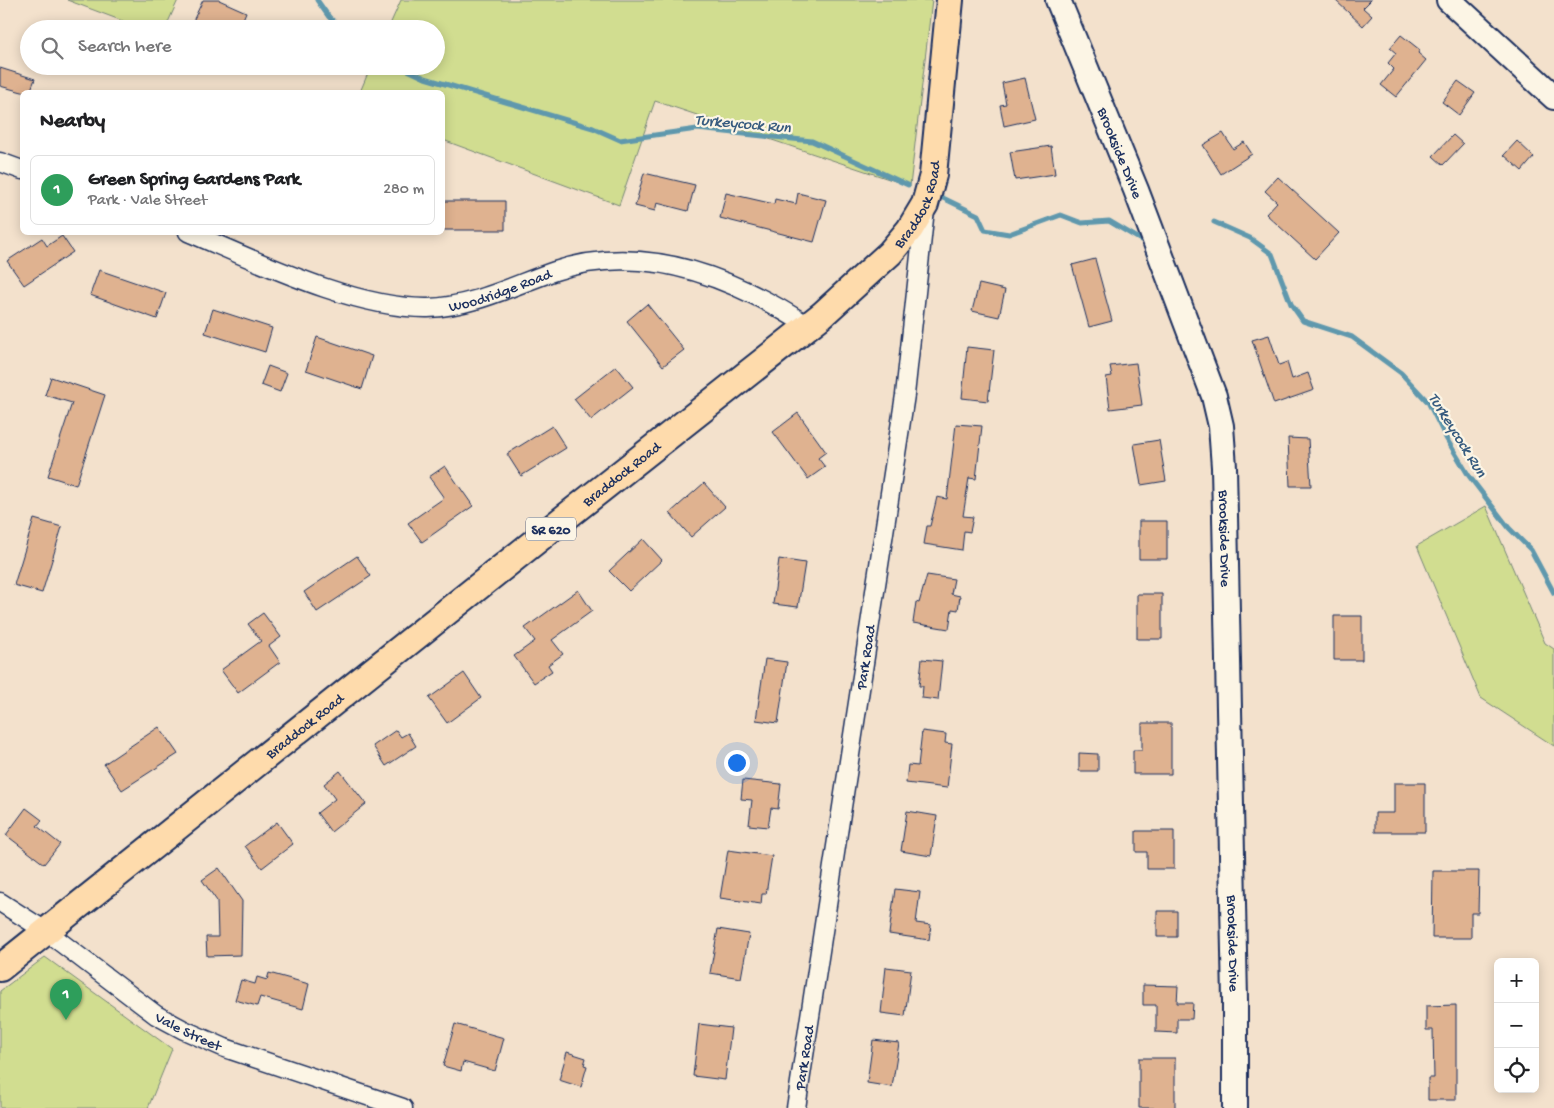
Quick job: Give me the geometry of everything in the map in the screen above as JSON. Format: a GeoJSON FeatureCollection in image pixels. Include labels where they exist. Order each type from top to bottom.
{"type":"FeatureCollection","features":[{"type":"Feature","properties":{"kind":"main road","name":"Braddock Road"},"geometry":{"type":"LineString","coordinates":[[0,968],[808,326],[890,253],[910,229],[925,204],[934,168],[950,0]]}},
{"type":"Feature","properties":{"kind":"street","name":"Brookside Drive"},"geometry":{"type":"LineString","coordinates":[[1058,0],[1136,190],[1214,396],[1221,426],[1224,467],[1235,1000],[1235,1108]]}},
{"type":"Feature","properties":{"kind":"street"},"geometry":{"type":"LineString","coordinates":[[1449,0],[1554,97]]}},
{"type":"Feature","properties":{"kind":"street"},"geometry":{"type":"LineString","coordinates":[[1,165],[20,170]]}},
{"type":"Feature","properties":{"kind":"street","name":"Park Road"},"geometry":{"type":"LineString","coordinates":[[796,1108],[904,403],[925,204]]}},
{"type":"Feature","properties":{"kind":"street","name":"Woodridge Road"},"geometry":{"type":"LineString","coordinates":[[195,235],[304,280],[376,302],[405,308],[430,308],[453,305],[488,296],[556,271],[588,263],[620,259],[643,260],[671,264],[727,282],[776,306],[808,326]]}},
{"type":"Feature","properties":{"kind":"street","name":"Vale Street"},"geometry":{"type":"LineString","coordinates":[[0,902],[47,932],[156,1015],[184,1030],[225,1048],[403,1108]]}},
{"type":"Feature","properties":{"kind":"street"},"geometry":{"type":"LineString","coordinates":[[0,962],[0,968]]}},
{"type":"Feature","properties":{"kind":"green space"},"geometry":{"type":"Polygon","coordinates":[[[67,0],[178,0],[169,20],[120,20],[67,0]]]}},
{"type":"Feature","properties":{"kind":"green space"},"geometry":{"type":"Polygon","coordinates":[[[401,0],[932,0],[910,186],[655,101],[619,205],[445,141],[445,90],[361,90],[367,75],[445,75],[445,20],[392,20],[401,0]]]}},
{"type":"Feature","properties":{"kind":"green space"},"geometry":{"type":"Polygon","coordinates":[[[1486,506],[1545,643],[1554,649],[1554,746],[1481,698],[1417,546],[1486,506]]]}},
{"type":"Feature","properties":{"kind":"green space"},"geometry":{"type":"Polygon","coordinates":[[[45,957],[172,1049],[148,1108],[0,1108],[0,991],[45,957]]]}},
{"type":"Feature","properties":{"kind":"building"},"geometry":{"type":"Polygon","coordinates":[[[203,0],[219,0],[246,12],[243,20],[193,20],[203,0]]]}},
{"type":"Feature","properties":{"kind":"building"},"geometry":{"type":"Polygon","coordinates":[[[1335,0],[1371,0],[1363,8],[1372,16],[1363,26],[1335,0]]]}},
{"type":"Feature","properties":{"kind":"building"},"geometry":{"type":"Polygon","coordinates":[[[1401,35],[1420,50],[1418,53],[1426,60],[1396,97],[1381,85],[1394,69],[1388,63],[1396,53],[1390,48],[1401,35]]]}},
{"type":"Feature","properties":{"kind":"building"},"geometry":{"type":"Polygon","coordinates":[[[0,68],[35,79],[31,90],[20,91],[0,86],[0,68]]]}},
{"type":"Feature","properties":{"kind":"building"},"geometry":{"type":"Polygon","coordinates":[[[1025,78],[1035,119],[1004,126],[1000,105],[1006,104],[1002,83],[1025,78]]]}},
{"type":"Feature","properties":{"kind":"building"},"geometry":{"type":"Polygon","coordinates":[[[1458,81],[1475,93],[1459,115],[1442,102],[1458,81]]]}},
{"type":"Feature","properties":{"kind":"building"},"geometry":{"type":"Polygon","coordinates":[[[1223,133],[1233,149],[1244,142],[1252,154],[1221,174],[1203,145],[1223,133]]]}},
{"type":"Feature","properties":{"kind":"building"},"geometry":{"type":"Polygon","coordinates":[[[1453,135],[1463,144],[1443,165],[1433,156],[1453,135]]]}},
{"type":"Feature","properties":{"kind":"building"},"geometry":{"type":"Polygon","coordinates":[[[1517,141],[1534,157],[1522,171],[1504,155],[1517,141]]]}},
{"type":"Feature","properties":{"kind":"building"},"geometry":{"type":"Polygon","coordinates":[[[1051,146],[1055,174],[1015,180],[1010,152],[1051,146]]]}},
{"type":"Feature","properties":{"kind":"building"},"geometry":{"type":"Polygon","coordinates":[[[644,173],[695,185],[688,211],[657,203],[655,211],[635,206],[644,173]]]}},
{"type":"Feature","properties":{"kind":"building"},"geometry":{"type":"Polygon","coordinates":[[[1278,177],[1339,233],[1315,259],[1266,214],[1277,202],[1265,191],[1278,177]]]}},
{"type":"Feature","properties":{"kind":"building"},"geometry":{"type":"Polygon","coordinates":[[[726,193],[774,204],[775,199],[796,204],[798,193],[826,200],[814,242],[720,218],[726,193]]]}},
{"type":"Feature","properties":{"kind":"building"},"geometry":{"type":"Polygon","coordinates":[[[445,201],[505,201],[505,230],[445,230],[445,201]]]}},
{"type":"Feature","properties":{"kind":"building"},"geometry":{"type":"Polygon","coordinates":[[[62,236],[73,252],[24,285],[7,261],[42,238],[47,246],[62,236]]]}},
{"type":"Feature","properties":{"kind":"building"},"geometry":{"type":"Polygon","coordinates":[[[1095,259],[1112,321],[1089,327],[1072,265],[1095,259]]]}},
{"type":"Feature","properties":{"kind":"building"},"geometry":{"type":"Polygon","coordinates":[[[99,270],[166,293],[157,319],[90,295],[99,270]]]}},
{"type":"Feature","properties":{"kind":"building"},"geometry":{"type":"Polygon","coordinates":[[[979,284],[1005,290],[999,317],[972,311],[979,284]]]}},
{"type":"Feature","properties":{"kind":"building"},"geometry":{"type":"Polygon","coordinates":[[[647,304],[684,350],[663,366],[627,321],[647,304]]]}},
{"type":"Feature","properties":{"kind":"building"},"geometry":{"type":"Polygon","coordinates":[[[213,309],[272,328],[265,352],[205,333],[213,309]]]}},
{"type":"Feature","properties":{"kind":"building"},"geometry":{"type":"Polygon","coordinates":[[[1269,335],[1279,365],[1287,362],[1292,379],[1308,373],[1314,390],[1274,404],[1252,340],[1269,335]]]}},
{"type":"Feature","properties":{"kind":"building"},"geometry":{"type":"Polygon","coordinates":[[[317,337],[372,356],[362,389],[306,370],[317,337]]]}},
{"type":"Feature","properties":{"kind":"building"},"geometry":{"type":"Polygon","coordinates":[[[967,347],[994,350],[988,401],[962,398],[967,347]]]}},
{"type":"Feature","properties":{"kind":"building"},"geometry":{"type":"Polygon","coordinates":[[[1136,363],[1142,405],[1110,409],[1106,377],[1112,376],[1110,366],[1136,363]]]}},
{"type":"Feature","properties":{"kind":"building"},"geometry":{"type":"Polygon","coordinates":[[[268,366],[287,373],[280,392],[261,385],[268,366]]]}},
{"type":"Feature","properties":{"kind":"building"},"geometry":{"type":"Polygon","coordinates":[[[616,366],[633,387],[591,420],[574,399],[616,366]]]}},
{"type":"Feature","properties":{"kind":"building"},"geometry":{"type":"Polygon","coordinates":[[[51,377],[105,395],[76,485],[48,476],[72,403],[45,395],[51,377]]]}},
{"type":"Feature","properties":{"kind":"building"},"geometry":{"type":"Polygon","coordinates":[[[798,413],[826,452],[818,458],[825,467],[808,479],[773,432],[798,413]]]}},
{"type":"Feature","properties":{"kind":"building"},"geometry":{"type":"Polygon","coordinates":[[[956,424],[982,426],[976,479],[969,478],[963,516],[973,517],[970,532],[964,531],[962,550],[924,544],[927,526],[930,526],[937,497],[947,499],[956,424]]]}},
{"type":"Feature","properties":{"kind":"building"},"geometry":{"type":"Polygon","coordinates":[[[552,426],[566,448],[521,476],[507,454],[552,426]]]}},
{"type":"Feature","properties":{"kind":"building"},"geometry":{"type":"Polygon","coordinates":[[[1288,438],[1308,439],[1311,486],[1290,486],[1288,438]]]}},
{"type":"Feature","properties":{"kind":"building"},"geometry":{"type":"Polygon","coordinates":[[[1159,440],[1166,481],[1141,485],[1134,444],[1159,440]]]}},
{"type":"Feature","properties":{"kind":"building"},"geometry":{"type":"Polygon","coordinates":[[[445,466],[473,506],[422,542],[408,523],[444,498],[429,477],[445,466]]]}},
{"type":"Feature","properties":{"kind":"building"},"geometry":{"type":"Polygon","coordinates":[[[704,483],[725,507],[691,537],[670,513],[704,483]]]}},
{"type":"Feature","properties":{"kind":"building"},"geometry":{"type":"Polygon","coordinates":[[[34,519],[62,527],[42,593],[14,585],[34,519]]]}},
{"type":"Feature","properties":{"kind":"building"},"geometry":{"type":"Polygon","coordinates":[[[1139,521],[1167,521],[1167,559],[1139,559],[1139,521]]]}},
{"type":"Feature","properties":{"kind":"building"},"geometry":{"type":"Polygon","coordinates":[[[643,539],[662,560],[629,591],[609,571],[643,539]]]}},
{"type":"Feature","properties":{"kind":"building"},"geometry":{"type":"Polygon","coordinates":[[[357,556],[371,576],[317,612],[304,592],[357,556]]]}},
{"type":"Feature","properties":{"kind":"building"},"geometry":{"type":"Polygon","coordinates":[[[779,559],[805,563],[798,607],[773,604],[779,559]]]}},
{"type":"Feature","properties":{"kind":"building"},"geometry":{"type":"Polygon","coordinates":[[[927,575],[954,579],[951,594],[960,596],[958,610],[952,609],[949,629],[913,623],[916,602],[919,603],[927,575]]]}},
{"type":"Feature","properties":{"kind":"building"},"geometry":{"type":"Polygon","coordinates":[[[578,590],[592,611],[552,640],[563,654],[548,665],[552,671],[534,683],[514,656],[535,641],[525,628],[578,590]]]}},
{"type":"Feature","properties":{"kind":"building"},"geometry":{"type":"Polygon","coordinates":[[[1137,594],[1162,594],[1162,639],[1137,639],[1137,594]]]}},
{"type":"Feature","properties":{"kind":"building"},"geometry":{"type":"Polygon","coordinates":[[[263,613],[281,637],[269,646],[280,662],[238,693],[221,670],[261,641],[248,624],[263,613]]]}},
{"type":"Feature","properties":{"kind":"building"},"geometry":{"type":"Polygon","coordinates":[[[1334,616],[1362,616],[1362,660],[1334,660],[1334,616]]]}},
{"type":"Feature","properties":{"kind":"building"},"geometry":{"type":"Polygon","coordinates":[[[765,659],[787,662],[778,723],[756,720],[765,659]]]}},
{"type":"Feature","properties":{"kind":"building"},"geometry":{"type":"Polygon","coordinates":[[[922,659],[942,661],[938,700],[922,698],[923,686],[919,686],[922,659]]]}},
{"type":"Feature","properties":{"kind":"building"},"geometry":{"type":"Polygon","coordinates":[[[464,673],[481,698],[447,723],[429,698],[464,673]]]}},
{"type":"Feature","properties":{"kind":"building"},"geometry":{"type":"Polygon","coordinates":[[[1142,723],[1171,723],[1171,774],[1133,774],[1133,750],[1142,750],[1142,723]]]}},
{"type":"Feature","properties":{"kind":"building"},"geometry":{"type":"Polygon","coordinates":[[[159,727],[178,754],[122,790],[104,764],[159,727]]]}},
{"type":"Feature","properties":{"kind":"building"},"geometry":{"type":"Polygon","coordinates":[[[396,730],[401,737],[408,733],[416,746],[386,766],[373,746],[396,730]]]}},
{"type":"Feature","properties":{"kind":"building"},"geometry":{"type":"Polygon","coordinates":[[[922,731],[946,734],[945,743],[952,744],[947,788],[906,783],[908,765],[918,766],[922,731]]]}},
{"type":"Feature","properties":{"kind":"building"},"geometry":{"type":"Polygon","coordinates":[[[1079,753],[1098,754],[1098,771],[1079,771],[1079,753]]]}},
{"type":"Feature","properties":{"kind":"building"},"geometry":{"type":"Polygon","coordinates":[[[340,771],[366,804],[331,832],[317,813],[335,799],[324,784],[340,771]]]}},
{"type":"Feature","properties":{"kind":"building"},"geometry":{"type":"Polygon","coordinates":[[[743,780],[781,784],[778,809],[771,808],[768,827],[749,825],[752,800],[741,799],[743,780]]]}},
{"type":"Feature","properties":{"kind":"building"},"geometry":{"type":"Polygon","coordinates":[[[1394,783],[1425,783],[1425,832],[1375,832],[1375,813],[1394,813],[1394,783]]]}},
{"type":"Feature","properties":{"kind":"building"},"geometry":{"type":"Polygon","coordinates":[[[26,808],[42,820],[37,826],[60,844],[44,864],[6,835],[26,808]]]}},
{"type":"Feature","properties":{"kind":"building"},"geometry":{"type":"Polygon","coordinates":[[[907,811],[937,816],[931,856],[901,851],[907,811]]]}},
{"type":"Feature","properties":{"kind":"building"},"geometry":{"type":"Polygon","coordinates":[[[277,822],[293,844],[262,868],[245,846],[277,822]]]}},
{"type":"Feature","properties":{"kind":"building"},"geometry":{"type":"Polygon","coordinates":[[[1136,831],[1174,831],[1174,869],[1147,869],[1147,852],[1136,852],[1136,831]]]}},
{"type":"Feature","properties":{"kind":"building"},"geometry":{"type":"Polygon","coordinates":[[[728,850],[772,856],[766,894],[762,894],[761,904],[720,898],[728,850]]]}},
{"type":"Feature","properties":{"kind":"building"},"geometry":{"type":"Polygon","coordinates":[[[219,868],[242,901],[241,955],[207,956],[206,937],[218,937],[217,901],[202,880],[219,868]]]}},
{"type":"Feature","properties":{"kind":"building"},"geometry":{"type":"Polygon","coordinates":[[[1433,871],[1479,871],[1478,913],[1471,913],[1471,938],[1432,938],[1433,871]]]}},
{"type":"Feature","properties":{"kind":"building"},"geometry":{"type":"Polygon","coordinates":[[[895,889],[920,892],[916,923],[931,925],[929,940],[889,934],[895,889]]]}},
{"type":"Feature","properties":{"kind":"building"},"geometry":{"type":"Polygon","coordinates":[[[1157,911],[1177,911],[1177,937],[1157,937],[1157,911]]]}},
{"type":"Feature","properties":{"kind":"building"},"geometry":{"type":"Polygon","coordinates":[[[718,929],[749,934],[741,978],[710,973],[718,929]]]}},
{"type":"Feature","properties":{"kind":"building"},"geometry":{"type":"Polygon","coordinates":[[[886,967],[911,970],[905,1016],[881,1013],[886,967]]]}},
{"type":"Feature","properties":{"kind":"building"},"geometry":{"type":"Polygon","coordinates":[[[269,973],[309,984],[303,1009],[260,997],[257,1006],[235,1000],[241,980],[255,984],[257,977],[267,980],[269,973]]]}},
{"type":"Feature","properties":{"kind":"building"},"geometry":{"type":"Polygon","coordinates":[[[1143,985],[1178,986],[1177,1003],[1193,1003],[1192,1019],[1177,1019],[1177,1033],[1156,1032],[1156,1005],[1143,1005],[1143,985]]]}},
{"type":"Feature","properties":{"kind":"building"},"geometry":{"type":"Polygon","coordinates":[[[1456,1005],[1456,1100],[1428,1100],[1428,1078],[1434,1078],[1433,1030],[1426,1030],[1426,1006],[1456,1005]]]}},
{"type":"Feature","properties":{"kind":"building"},"geometry":{"type":"Polygon","coordinates":[[[455,1024],[504,1038],[495,1071],[463,1062],[461,1071],[443,1066],[455,1024]]]}},
{"type":"Feature","properties":{"kind":"building"},"geometry":{"type":"Polygon","coordinates":[[[699,1024],[731,1028],[725,1080],[693,1076],[699,1024]]]}},
{"type":"Feature","properties":{"kind":"building"},"geometry":{"type":"Polygon","coordinates":[[[873,1040],[899,1043],[892,1087],[867,1083],[873,1040]]]}},
{"type":"Feature","properties":{"kind":"building"},"geometry":{"type":"Polygon","coordinates":[[[567,1052],[586,1058],[584,1065],[587,1066],[581,1087],[559,1080],[567,1052]]]}},
{"type":"Feature","properties":{"kind":"building"},"geometry":{"type":"Polygon","coordinates":[[[1139,1058],[1175,1058],[1175,1108],[1139,1108],[1139,1058]]]}},
{"type":"Feature","properties":{"kind":"waterway","name":"Turkeycock Run"},"geometry":{"type":"LineString","coordinates":[[317,0],[332,20]]}},
{"type":"Feature","properties":{"kind":"waterway","name":"Turkeycock Run"},"geometry":{"type":"LineString","coordinates":[[418,75],[593,128],[620,140],[697,129],[812,141],[908,185]]}},
{"type":"Feature","properties":{"kind":"waterway","name":"Turkeycock Run"},"geometry":{"type":"LineString","coordinates":[[943,198],[978,215],[985,230],[1009,234],[1061,215],[1082,223],[1109,221],[1141,240]]}},
{"type":"Feature","properties":{"kind":"waterway","name":"Turkeycock Run"},"geometry":{"type":"LineString","coordinates":[[1214,222],[1250,238],[1272,254],[1291,304],[1303,321],[1352,337],[1401,373],[1428,402],[1446,438],[1469,476],[1509,528],[1531,550],[1554,593]]}},
{"type":"Feature","properties":{"kind":"place","name":"Green Spring Gardens Park"},"geometry":{"type":"Point","coordinates":[66,1020]}}]}
